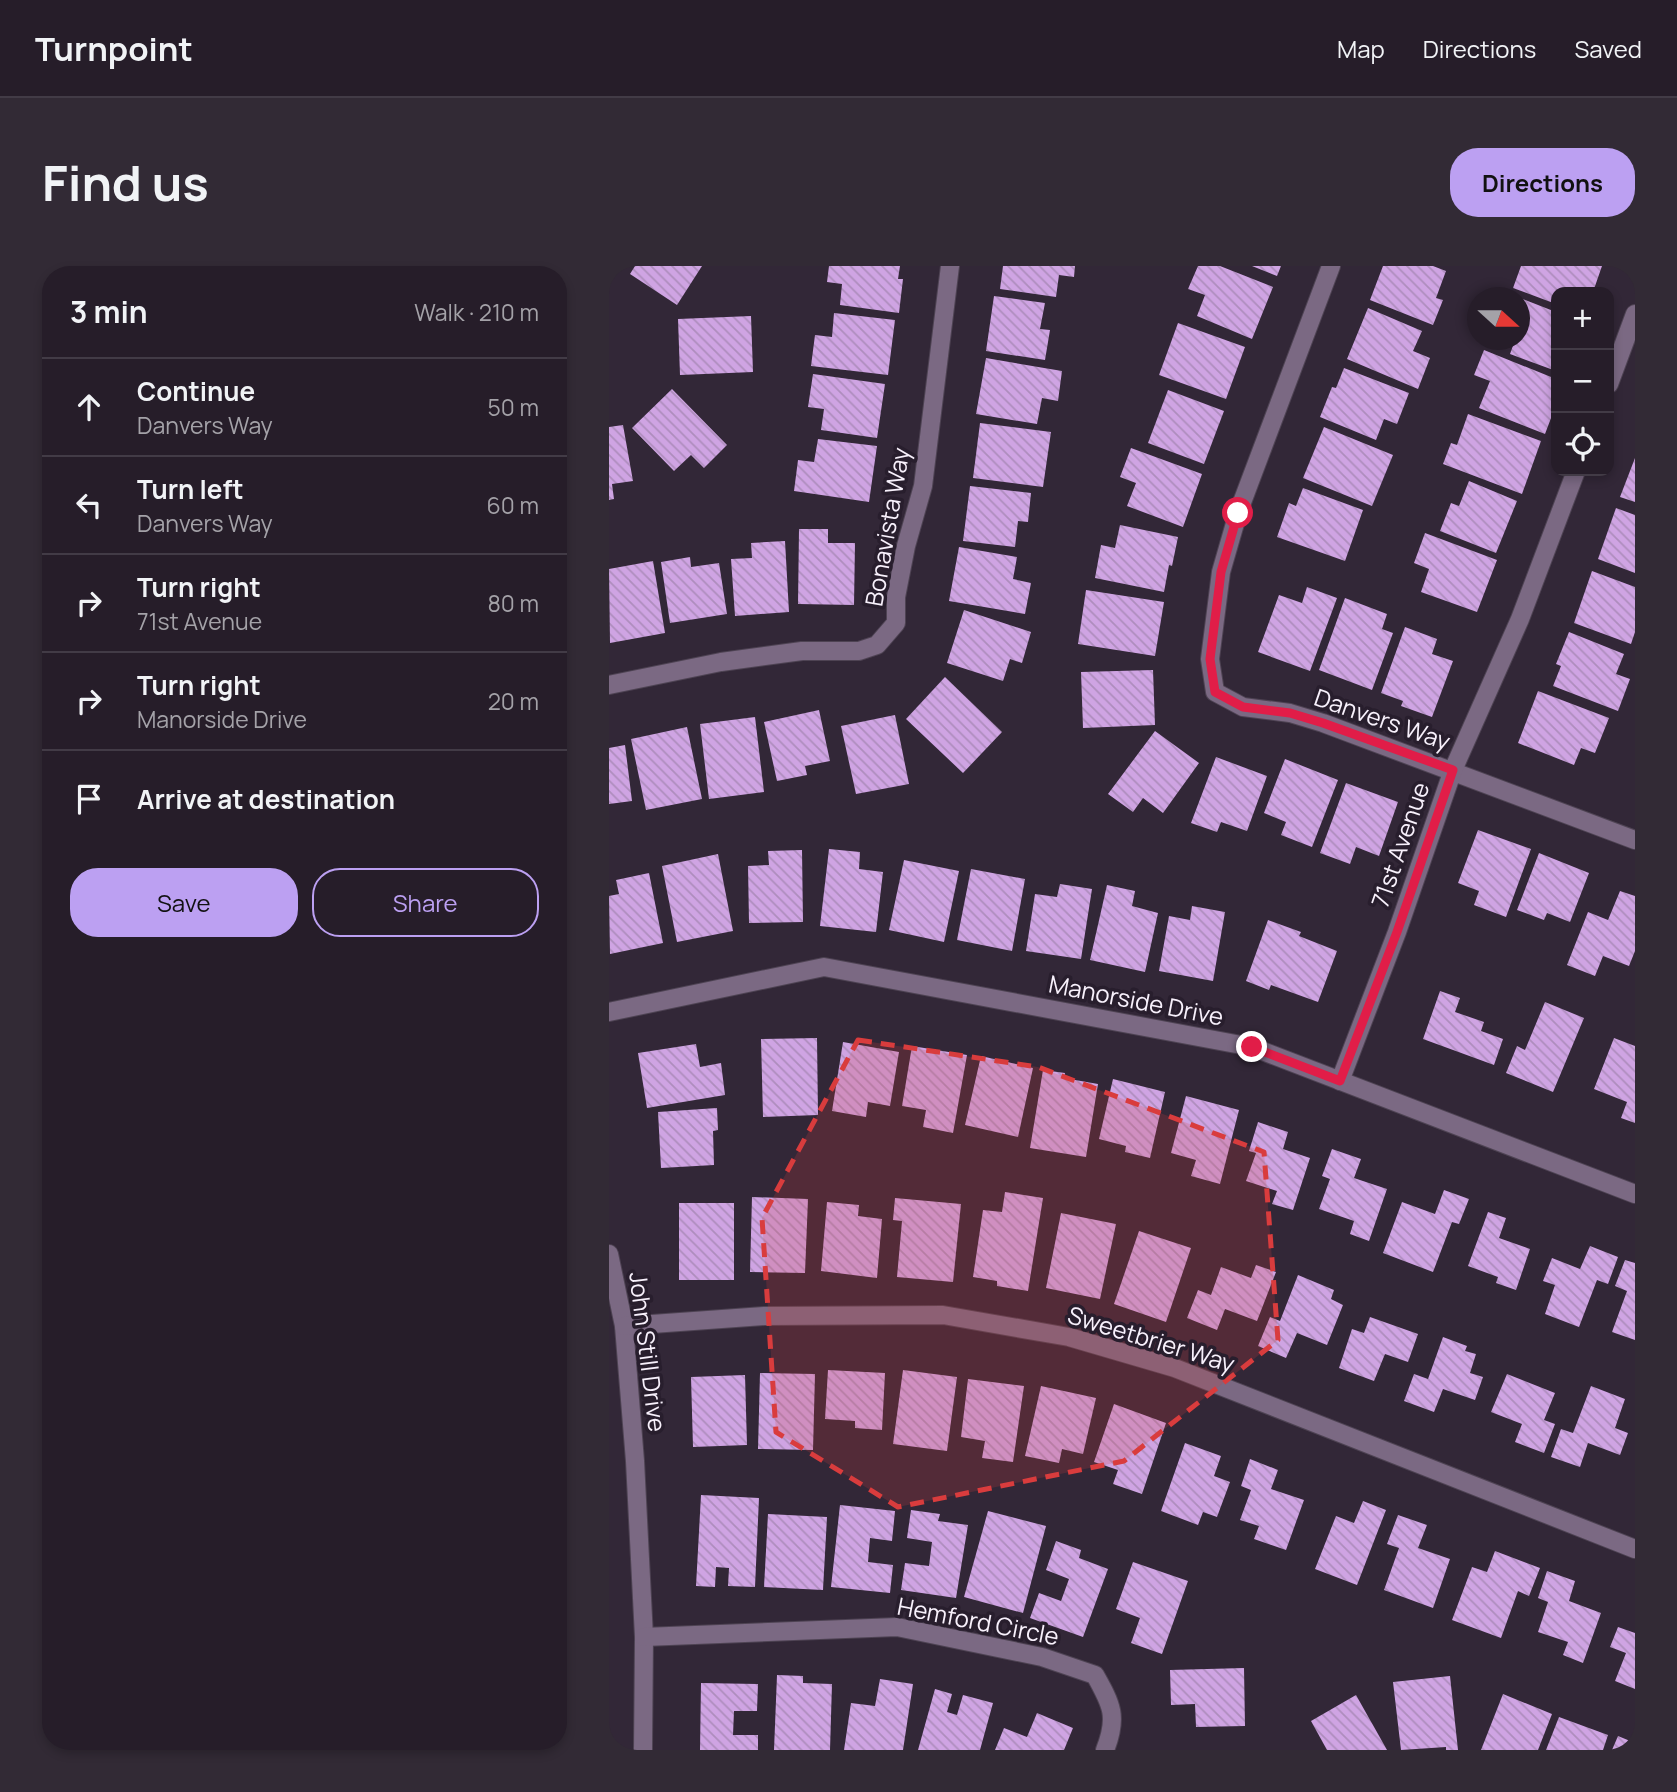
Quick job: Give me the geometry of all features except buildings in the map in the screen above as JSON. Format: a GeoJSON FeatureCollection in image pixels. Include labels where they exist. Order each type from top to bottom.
{"type":"FeatureCollection","features":[{"type":"Feature","properties":{"kind":"street","name":"Bonavista Way"},"geometry":{"type":"LineString","coordinates":[[609,685],[721,662],[802,651],[859,650],[877,645],[896,623],[896,597],[903,559],[923,486],[950,266]]}},
{"type":"Feature","properties":{"kind":"street","name":"Danvers Way"},"geometry":{"type":"LineString","coordinates":[[1331,266],[1238,513],[1221,572],[1210,659],[1215,692],[1243,707],[1290,713],[1323,723],[1635,840]]}},
{"type":"Feature","properties":{"kind":"street"},"geometry":{"type":"LineString","coordinates":[[1614,371],[1635,314]]}},
{"type":"Feature","properties":{"kind":"street","name":"71st Avenue"},"geometry":{"type":"LineString","coordinates":[[1340,1081],[1397,932],[1453,770],[1520,619],[1574,476]]}},
{"type":"Feature","properties":{"kind":"street","name":"Manorside Drive"},"geometry":{"type":"LineString","coordinates":[[609,1012],[824,967],[1252,1047],[1635,1194]]}},
{"type":"Feature","properties":{"kind":"street","name":"John Still Drive"},"geometry":{"type":"LineString","coordinates":[[609,1254],[624,1326],[635,1461],[644,1637],[643,1750]]}},
{"type":"Feature","properties":{"kind":"street","name":"Sweetbrier Way"},"geometry":{"type":"LineString","coordinates":[[624,1326],[764,1317],[943,1315],[1069,1337],[1175,1368],[1635,1549]]}},
{"type":"Feature","properties":{"kind":"street","name":"Hemford Circle"},"geometry":{"type":"LineString","coordinates":[[644,1637],[897,1627],[1042,1657],[1095,1675],[1109,1699],[1112,1719],[1113,1730],[1105,1750]]}},
{"type":"Feature","properties":{"kind":"highlighted area"},"geometry":{"type":"Polygon","coordinates":[[[858,1040],[1038,1067],[1264,1152],[1278,1340],[1124,1461],[898,1507],[776,1432],[762,1218],[858,1040]]]}},
{"type":"Feature","properties":{"kind":"route"},"geometry":{"type":"LineString","coordinates":[[1238,513],[1221,572],[1210,659],[1215,692],[1243,707],[1290,713],[1453,770],[1397,932],[1340,1081],[1252,1047]]}}]}
